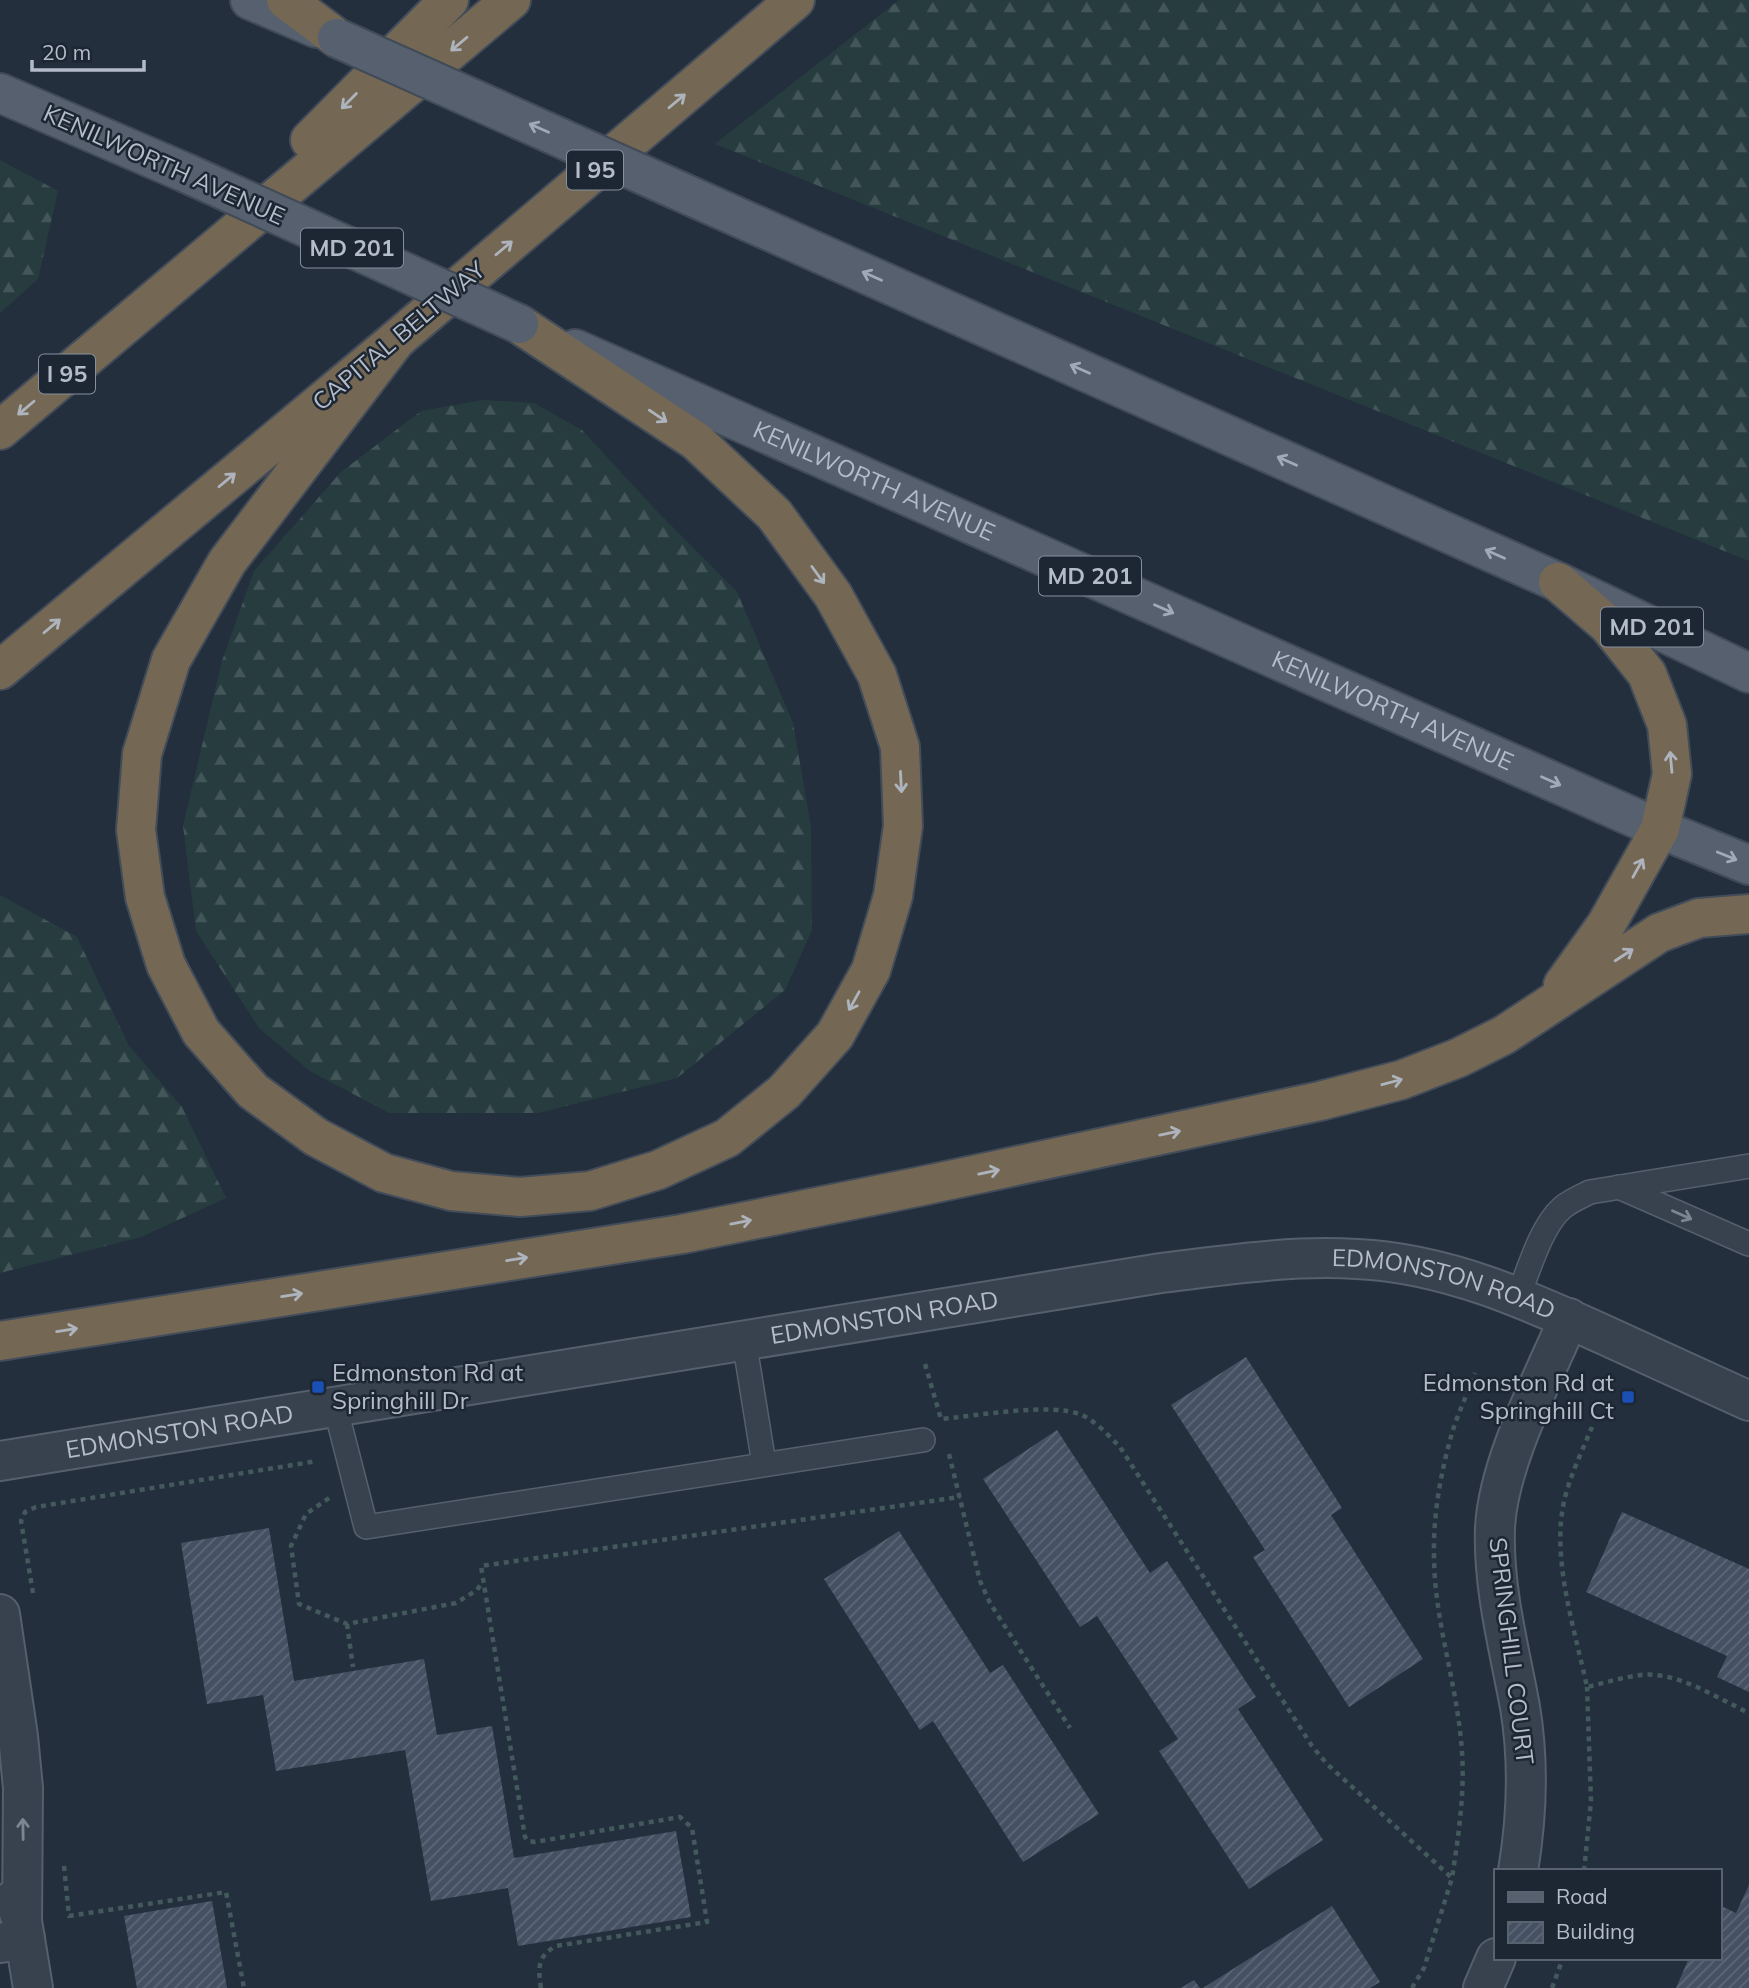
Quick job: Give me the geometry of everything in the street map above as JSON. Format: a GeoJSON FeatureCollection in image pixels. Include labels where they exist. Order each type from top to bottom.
{"type":"FeatureCollection","features":[{"type":"Feature","properties":{"kind":"highway"},"geometry":{"type":"LineString","coordinates":[[286,0],[337,38]]}},
{"type":"Feature","properties":{"kind":"highway"},"geometry":{"type":"LineString","coordinates":[[134,317],[449,0]]}},
{"type":"Feature","properties":{"kind":"highway","name":"I 95"},"geometry":{"type":"LineString","coordinates":[[0,430],[511,0]]}},
{"type":"Feature","properties":{"kind":"highway","name":"CAPITAL BELTWAY"},"geometry":{"type":"LineString","coordinates":[[0,670],[396,340],[795,0]]}},
{"type":"Feature","properties":{"kind":"highway"},"geometry":{"type":"LineString","coordinates":[[396,340],[227,562],[171,660],[142,754],[136,830],[145,897],[166,965],[201,1032],[253,1091],[316,1138],[384,1173],[450,1191],[520,1197],[590,1191],[658,1170],[727,1138],[784,1092],[835,1035],[871,970],[893,896],[904,826],[900,747],[877,675],[833,595],[774,514],[696,441],[519,324]]}},
{"type":"Feature","properties":{"kind":"highway"},"geometry":{"type":"LineString","coordinates":[[1547,1006],[1606,925],[1660,829],[1672,774],[1667,725],[1647,674],[1608,625],[1558,582]]}},
{"type":"Feature","properties":{"kind":"highway"},"geometry":{"type":"LineString","coordinates":[[0,1341],[682,1234],[1320,1101],[1401,1080],[1458,1058],[1504,1035],[1659,933],[1699,918],[1749,914]]}},
{"type":"Feature","properties":{"kind":"main road","name":"MD 201"},"geometry":{"type":"LineString","coordinates":[[250,0],[1558,582],[1749,673]]}},
{"type":"Feature","properties":{"kind":"main road","name":"KENILWORTH AVENUE"},"geometry":{"type":"LineString","coordinates":[[0,93],[186,173],[519,324],[1660,829],[1749,865]]}},
{"type":"Feature","properties":{"kind":"street","name":"EDMONSTON ROAD"},"geometry":{"type":"LineString","coordinates":[[0,1461],[1161,1273],[1298,1257],[1359,1259],[1411,1265],[1488,1285],[1569,1318],[1749,1401]]}},
{"type":"Feature","properties":{"kind":"street","name":"SPRINGHILL COURT"},"geometry":{"type":"LineString","coordinates":[[1518,1869],[1525,1820],[1526,1772],[1520,1709],[1500,1605],[1495,1526],[1503,1481],[1515,1444],[1569,1318]]}},
{"type":"Feature","properties":{"kind":"street"},"geometry":{"type":"LineString","coordinates":[[15,1935],[23,1788],[18,1736],[17,1606]]}},
{"type":"Feature","properties":{"kind":"street"},"geometry":{"type":"LineString","coordinates":[[0,1860],[15,1935],[33,1988]]}},
{"type":"Feature","properties":{"kind":"street"},"geometry":{"type":"LineString","coordinates":[[1483,1988],[1495,1960]]}},
{"type":"Feature","properties":{"kind":"lane"},"geometry":{"type":"LineString","coordinates":[[1518,1297],[1555,1215],[1574,1200],[1590,1192],[1749,1166]]}},
{"type":"Feature","properties":{"kind":"lane"},"geometry":{"type":"LineString","coordinates":[[1619,1187],[1749,1244]]}},
{"type":"Feature","properties":{"kind":"lane"},"geometry":{"type":"LineString","coordinates":[[744,1340],[764,1464]]}},
{"type":"Feature","properties":{"kind":"lane"},"geometry":{"type":"LineString","coordinates":[[335,1406],[366,1527],[923,1440]]}},
{"type":"Feature","properties":{"kind":"path"},"geometry":{"type":"LineString","coordinates":[[925,1364],[941,1419],[1063,1410],[1083,1415],[1100,1427],[1120,1447],[1311,1746],[1327,1764],[1452,1878]]}},
{"type":"Feature","properties":{"kind":"path"},"geometry":{"type":"LineString","coordinates":[[1412,1988],[1424,1968],[1452,1878],[1462,1810],[1461,1742],[1454,1686],[1436,1598],[1433,1552],[1438,1499],[1452,1433],[1475,1373]]}},
{"type":"Feature","properties":{"kind":"path"},"geometry":{"type":"LineString","coordinates":[[1584,1869],[1591,1801],[1587,1688],[1567,1594],[1560,1537],[1562,1512],[1568,1490],[1592,1427]]}},
{"type":"Feature","properties":{"kind":"path"},"geometry":{"type":"LineString","coordinates":[[17,1606],[21,1521],[25,1512],[36,1507],[323,1460]]}},
{"type":"Feature","properties":{"kind":"path"},"geometry":{"type":"LineString","coordinates":[[327,1486],[329,1499],[306,1514],[291,1546],[299,1604],[347,1624],[456,1603],[477,1590],[483,1581]]}},
{"type":"Feature","properties":{"kind":"path"},"geometry":{"type":"LineString","coordinates":[[541,1988],[538,1970],[540,1962],[548,1950],[556,1946],[707,1922],[692,1828],[680,1818],[535,1842],[528,1841],[525,1837],[481,1566],[960,1497],[980,1581],[990,1602],[1070,1728]]}},
{"type":"Feature","properties":{"kind":"path"},"geometry":{"type":"LineString","coordinates":[[347,1624],[353,1667]]}},
{"type":"Feature","properties":{"kind":"path"},"geometry":{"type":"LineString","coordinates":[[1587,1688],[1641,1675],[1659,1675],[1691,1686],[1749,1713]]}},
{"type":"Feature","properties":{"kind":"path"},"geometry":{"type":"LineString","coordinates":[[64,1859],[69,1916],[226,1892],[244,1988]]}},
{"type":"Feature","properties":{"kind":"path"},"geometry":{"type":"LineString","coordinates":[[1552,1988],[1562,1960]]}},
{"type":"Feature","properties":{"kind":"green space"},"geometry":{"type":"Polygon","coordinates":[[[899,0],[1749,0],[1749,561],[715,144],[899,0]]]}},
{"type":"Feature","properties":{"kind":"green space"},"geometry":{"type":"Polygon","coordinates":[[[0,160],[58,191],[38,279],[0,313],[0,160]]]}},
{"type":"Feature","properties":{"kind":"green space"},"geometry":{"type":"Polygon","coordinates":[[[482,400],[534,403],[582,430],[737,592],[793,723],[811,827],[812,930],[785,990],[677,1078],[538,1113],[389,1113],[310,1071],[259,1028],[196,931],[183,826],[222,661],[254,571],[341,472],[421,411],[482,400]]]}},
{"type":"Feature","properties":{"kind":"green space"},"geometry":{"type":"Polygon","coordinates":[[[0,895],[77,937],[129,1046],[182,1107],[226,1198],[141,1237],[0,1273],[0,895]]]}},
{"type":"Feature","properties":{"kind":"building"},"geometry":{"type":"Polygon","coordinates":[[[1246,1357],[1342,1508],[1331,1515],[1423,1659],[1349,1707],[1253,1557],[1265,1550],[1171,1405],[1246,1357]]]}},
{"type":"Feature","properties":{"kind":"building"},"geometry":{"type":"Polygon","coordinates":[[[1057,1430],[1150,1573],[1167,1561],[1256,1697],[1238,1709],[1323,1840],[1249,1889],[1159,1751],[1178,1739],[1097,1616],[1080,1627],[983,1479],[1057,1430]]]}},
{"type":"Feature","properties":{"kind":"building"},"geometry":{"type":"Polygon","coordinates":[[[1622,1512],[1749,1569],[1749,1692],[1717,1677],[1727,1656],[1586,1592],[1622,1512]]]}},
{"type":"Feature","properties":{"kind":"building"},"geometry":{"type":"Polygon","coordinates":[[[269,1528],[294,1681],[424,1659],[437,1735],[492,1726],[514,1858],[676,1831],[691,1917],[518,1946],[508,1888],[431,1901],[405,1750],[276,1771],[263,1695],[207,1704],[181,1543],[269,1528]]]}},
{"type":"Feature","properties":{"kind":"building"},"geometry":{"type":"Polygon","coordinates":[[[899,1531],[990,1673],[1003,1665],[1099,1814],[1023,1862],[933,1721],[920,1730],[824,1579],[899,1531]]]}},
{"type":"Feature","properties":{"kind":"building"},"geometry":{"type":"Polygon","coordinates":[[[1749,1885],[1749,1988],[1676,1988],[1688,1960],[1721,1960],[1721,1906],[1736,1913],[1749,1885]]]}},
{"type":"Feature","properties":{"kind":"building"},"geometry":{"type":"Polygon","coordinates":[[[212,1901],[227,1988],[137,1988],[124,1916],[212,1901]]]}},
{"type":"Feature","properties":{"kind":"building"},"geometry":{"type":"Polygon","coordinates":[[[1332,1906],[1380,1982],[1370,1988],[1203,1988],[1332,1906]]]}},
{"type":"Feature","properties":{"kind":"building"},"geometry":{"type":"Polygon","coordinates":[[[1194,1980],[1200,1988],[1181,1988],[1194,1980]]]}},
{"type":"Feature","properties":{"kind":"place","name":"Edmonston Rd at Springhill Dr"},"geometry":{"type":"Point","coordinates":[318,1387]}},
{"type":"Feature","properties":{"kind":"place","name":"Edmonston Rd at Springhill Ct"},"geometry":{"type":"Point","coordinates":[1628,1397]}}]}
